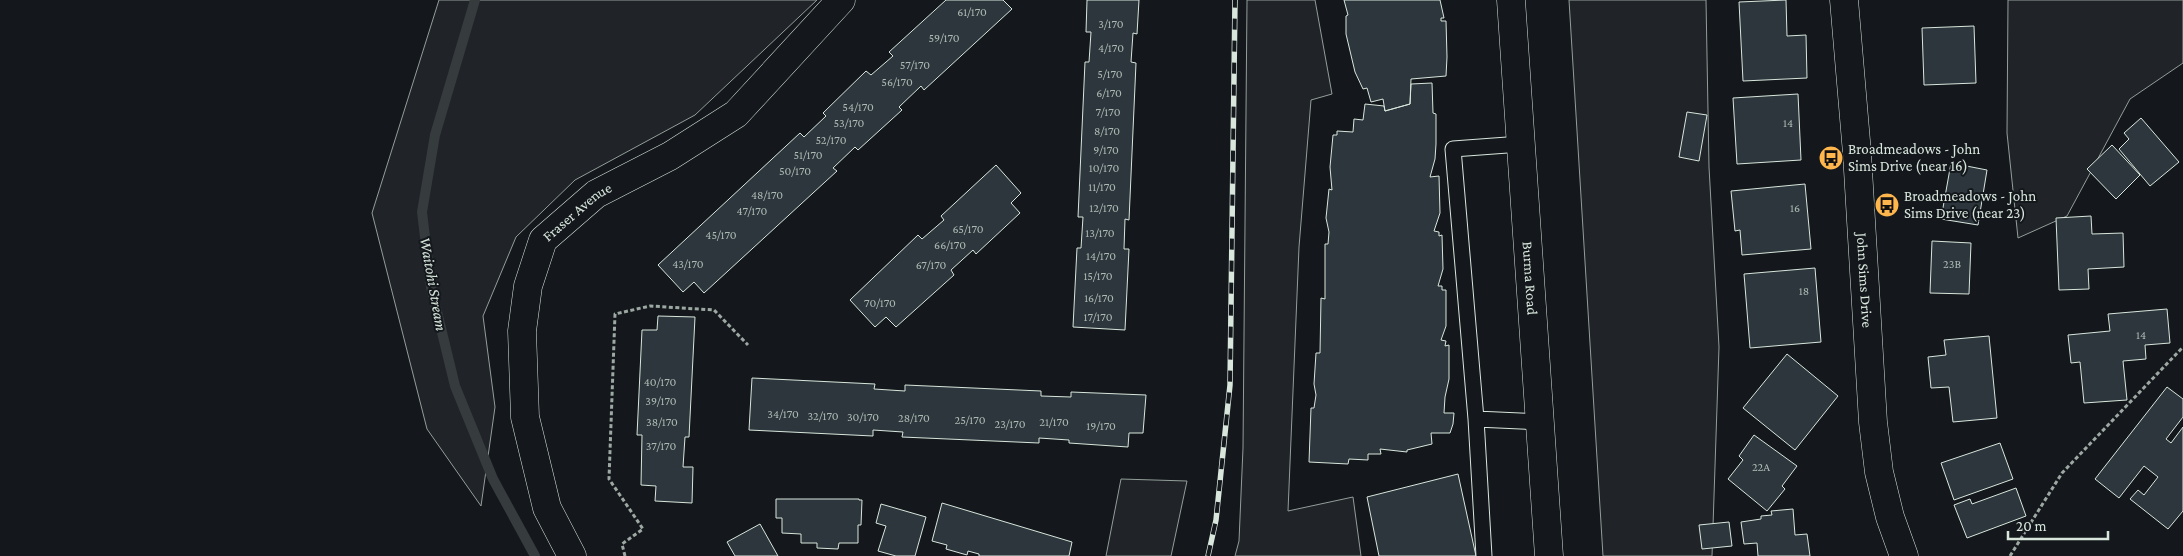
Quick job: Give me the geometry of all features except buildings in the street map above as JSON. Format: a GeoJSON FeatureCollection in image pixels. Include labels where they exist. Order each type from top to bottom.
{"type":"FeatureCollection","features":[{"type":"Feature","properties":{"kind":"street","name":"Fraser Avenue"},"geometry":{"type":"LineString","coordinates":[[572,556],[548,508],[525,417],[522,331],[528,286],[543,240],[596,194],[670,156],[736,114],[841,0]]}},
{"type":"Feature","properties":{"kind":"street","name":"Burma Road"},"geometry":{"type":"LineString","coordinates":[[1511,0],[1549,556]]}},
{"type":"Feature","properties":{"kind":"street","name":"John Sims Drive"},"geometry":{"type":"LineString","coordinates":[[1844,0],[1857,153],[1874,431],[1879,472],[1890,517],[1904,556]]}},
{"type":"Feature","properties":{"kind":"lane"},"geometry":{"type":"LineString","coordinates":[[1484,556],[1476,419],[1453,149],[1521,144]]}},
{"type":"Feature","properties":{"kind":"lane"},"geometry":{"type":"LineString","coordinates":[[1476,419],[1540,422]]}},
{"type":"Feature","properties":{"kind":"path"},"geometry":{"type":"LineString","coordinates":[[625,556],[622,544],[643,529],[609,479],[615,314],[650,306],[714,310],[748,345]]}},
{"type":"Feature","properties":{"kind":"path"},"geometry":{"type":"LineString","coordinates":[[2010,556],[2062,473],[2183,347]]}},
{"type":"Feature","properties":{"kind":"shaded area"},"geometry":{"type":"Polygon","coordinates":[[[439,0],[817,0],[695,115],[575,180],[516,237],[483,316],[495,407],[481,506],[427,429],[372,213],[439,0]]]}},
{"type":"Feature","properties":{"kind":"shaded area"},"geometry":{"type":"Polygon","coordinates":[[[1247,0],[1315,0],[1332,94],[1311,100],[1299,247],[1288,511],[1353,497],[1361,556],[1235,556],[1239,541],[1243,448],[1247,0]]]}},
{"type":"Feature","properties":{"kind":"shaded area"},"geometry":{"type":"Polygon","coordinates":[[[1569,0],[1706,0],[1709,167],[1719,347],[1712,556],[1603,556],[1569,0]]]}},
{"type":"Feature","properties":{"kind":"shaded area"},"geometry":{"type":"Polygon","coordinates":[[[2008,0],[2183,0],[2183,63],[2130,99],[2067,216],[2018,238],[2007,133],[2008,0]]]}},
{"type":"Feature","properties":{"kind":"shaded area"},"geometry":{"type":"Polygon","coordinates":[[[1121,479],[1187,481],[1171,556],[1106,556],[1121,479]]]}},
{"type":"Feature","properties":{"kind":"waterway","name":"Waitohi Stream"},"geometry":{"type":"LineString","coordinates":[[475,0],[435,135],[422,212],[431,287],[455,386],[493,479],[535,556]]}},
{"type":"Feature","properties":{"kind":"railway"},"geometry":{"type":"LineString","coordinates":[[1208,556],[1216,520],[1230,385],[1235,0]]}},
{"type":"Feature","properties":{"kind":"place","name":"Broadmeadows - John Sims Drive (near 16)"},"geometry":{"type":"Point","coordinates":[1831,158]}},
{"type":"Feature","properties":{"kind":"place","name":"Broadmeadows - John Sims Drive (near 23)"},"geometry":{"type":"Point","coordinates":[1887,205]}}]}
